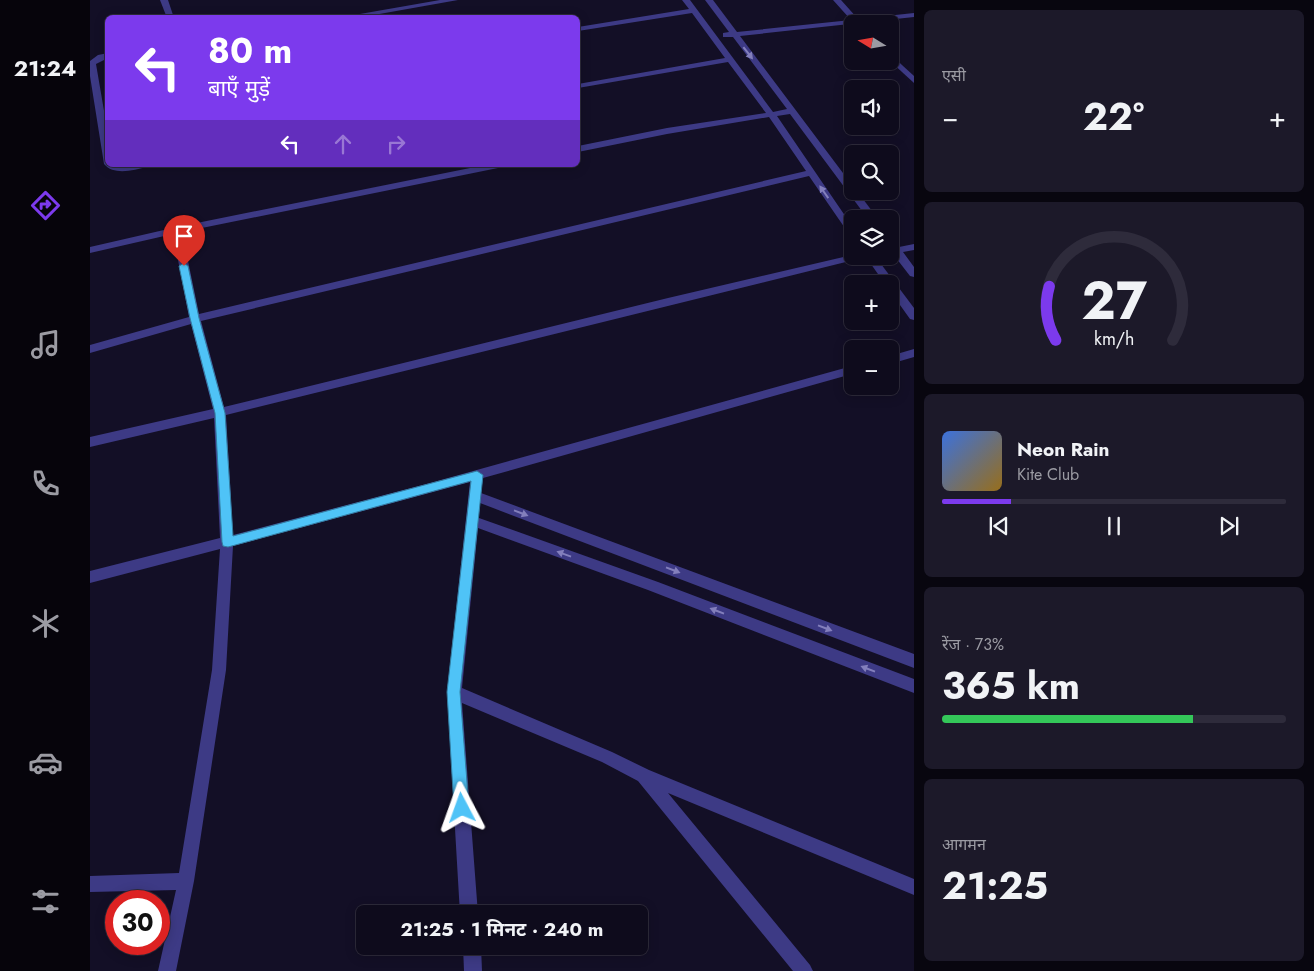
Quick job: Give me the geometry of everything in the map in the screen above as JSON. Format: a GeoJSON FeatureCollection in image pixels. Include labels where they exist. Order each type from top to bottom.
{"type":"FeatureCollection","features":[{"type":"Feature","properties":{"kind":"street"},"geometry":{"type":"LineString","coordinates":[[164,0],[170,15]]}},
{"type":"Feature","properties":{"kind":"street"},"geometry":{"type":"LineString","coordinates":[[359,15],[454,0]]}},
{"type":"Feature","properties":{"kind":"street"},"geometry":{"type":"LineString","coordinates":[[686,0],[770,114],[844,220]]}},
{"type":"Feature","properties":{"kind":"street"},"geometry":{"type":"LineString","coordinates":[[709,0],[866,210]]}},
{"type":"Feature","properties":{"kind":"street"},"geometry":{"type":"LineString","coordinates":[[837,0],[851,15]]}},
{"type":"Feature","properties":{"kind":"street"},"geometry":{"type":"LineString","coordinates":[[580,29],[694,10]]}},
{"type":"Feature","properties":{"kind":"street"},"geometry":{"type":"LineString","coordinates":[[899,17],[914,15]]}},
{"type":"Feature","properties":{"kind":"street"},"geometry":{"type":"LineString","coordinates":[[713,36],[844,23]]}},
{"type":"Feature","properties":{"kind":"street"},"geometry":{"type":"LineString","coordinates":[[105,56],[92,64],[104,113],[105,126]]}},
{"type":"Feature","properties":{"kind":"street"},"geometry":{"type":"LineString","coordinates":[[580,86],[730,59]]}},
{"type":"Feature","properties":{"kind":"street"},"geometry":{"type":"LineString","coordinates":[[899,65],[912,77]]}},
{"type":"Feature","properties":{"kind":"street"},"geometry":{"type":"LineString","coordinates":[[580,149],[667,131],[793,111]]}},
{"type":"Feature","properties":{"kind":"street"},"geometry":{"type":"LineString","coordinates":[[113,167],[120,170],[134,167]]}},
{"type":"Feature","properties":{"kind":"street"},"geometry":{"type":"LineString","coordinates":[[90,250],[177,230],[488,167]]}},
{"type":"Feature","properties":{"kind":"street"},"geometry":{"type":"LineString","coordinates":[[90,349],[194,318],[812,173]]}},
{"type":"Feature","properties":{"kind":"street"},"geometry":{"type":"LineString","coordinates":[[166,971],[186,881],[219,670],[228,542],[220,413],[194,318],[177,230]]}},
{"type":"Feature","properties":{"kind":"street"},"geometry":{"type":"LineString","coordinates":[[899,247],[914,246]]}},
{"type":"Feature","properties":{"kind":"street"},"geometry":{"type":"LineString","coordinates":[[899,256],[914,274]]}},
{"type":"Feature","properties":{"kind":"street"},"geometry":{"type":"LineString","coordinates":[[90,442],[220,413],[716,288],[844,260]]}},
{"type":"Feature","properties":{"kind":"street"},"geometry":{"type":"LineString","coordinates":[[877,265],[914,316]]}},
{"type":"Feature","properties":{"kind":"street"},"geometry":{"type":"LineString","coordinates":[[899,357],[914,353]]}},
{"type":"Feature","properties":{"kind":"street"},"geometry":{"type":"LineString","coordinates":[[90,577],[477,475],[680,416],[844,372]]}},
{"type":"Feature","properties":{"kind":"street"},"geometry":{"type":"LineString","coordinates":[[468,905],[454,692],[477,475]]}},
{"type":"Feature","properties":{"kind":"street"},"geometry":{"type":"LineString","coordinates":[[475,496],[914,661]]}},
{"type":"Feature","properties":{"kind":"street"},"geometry":{"type":"LineString","coordinates":[[471,520],[652,586],[914,686]]}},
{"type":"Feature","properties":{"kind":"street"},"geometry":{"type":"LineString","coordinates":[[454,692],[607,757],[643,775],[914,887]]}},
{"type":"Feature","properties":{"kind":"street"},"geometry":{"type":"LineString","coordinates":[[643,775],[804,971]]}},
{"type":"Feature","properties":{"kind":"street"},"geometry":{"type":"LineString","coordinates":[[90,884],[186,881]]}},
{"type":"Feature","properties":{"kind":"street"},"geometry":{"type":"LineString","coordinates":[[472,955],[473,971]]}},
{"type":"Feature","properties":{"kind":"route"},"geometry":{"type":"LineString","coordinates":[[184,266],[194,318],[220,413],[228,542],[477,475],[454,692],[462,808]]}}]}
